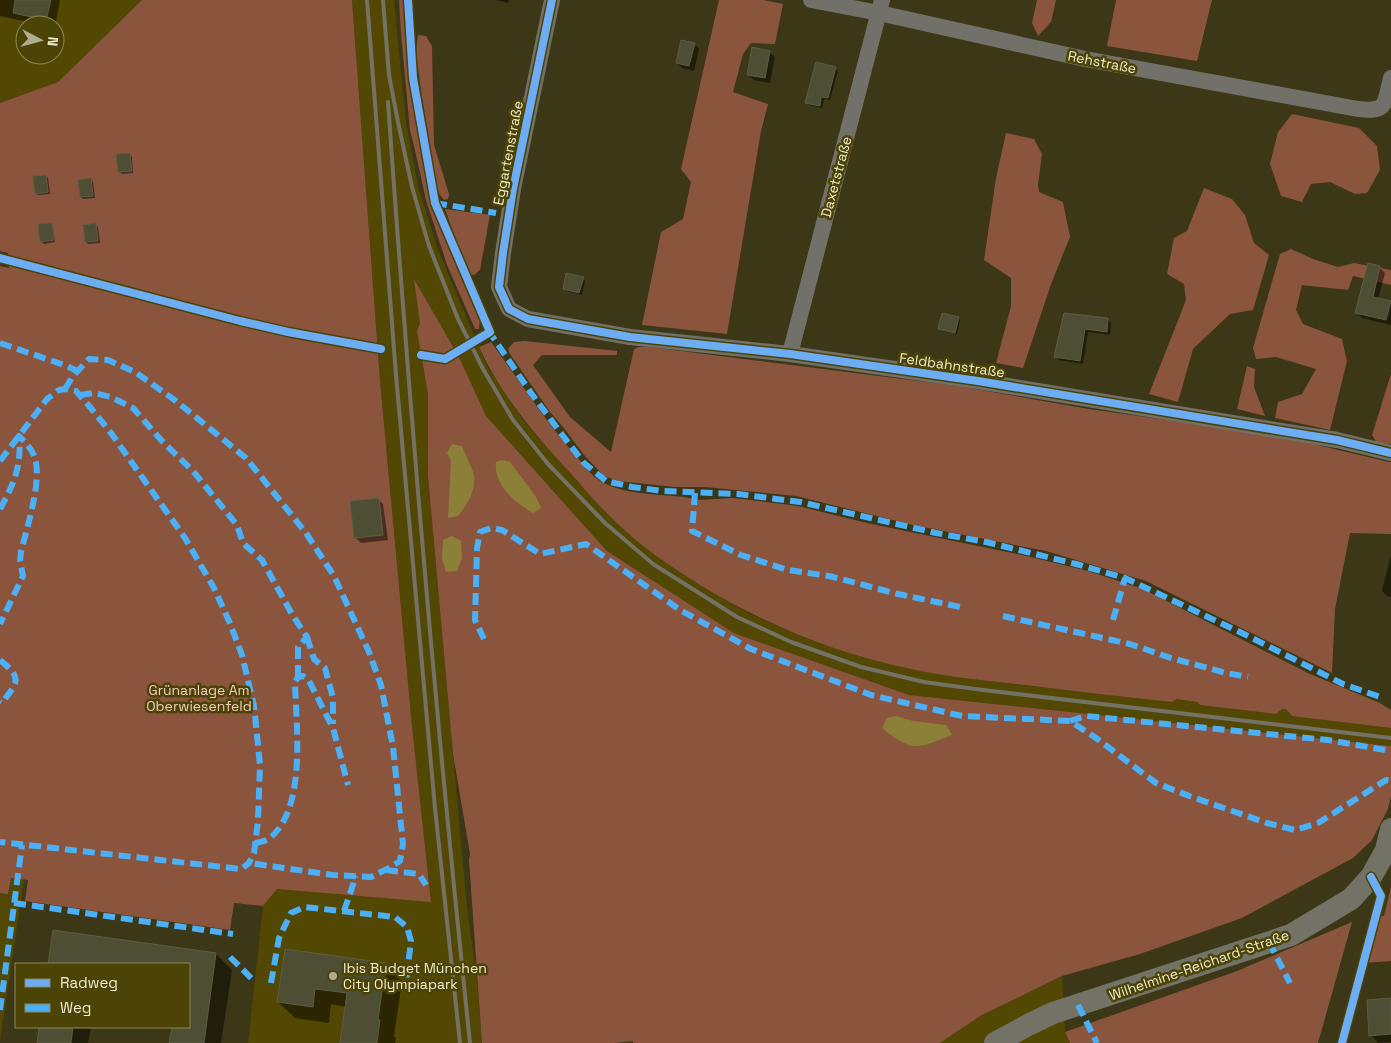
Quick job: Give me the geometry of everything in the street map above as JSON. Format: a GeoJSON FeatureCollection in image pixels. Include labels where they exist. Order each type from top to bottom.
{"type":"FeatureCollection","features":[{"type":"Feature","properties":{"kind":"street","name":"Eggartenstraße"},"geometry":{"type":"LineString","coordinates":[[509,309],[499,287],[503,252],[513,189],[552,0]]}},
{"type":"Feature","properties":{"kind":"street","name":"Rehstraße"},"geometry":{"type":"LineString","coordinates":[[811,0],[880,6],[1085,59],[1358,109],[1377,110],[1384,104],[1391,78]]}},
{"type":"Feature","properties":{"kind":"street","name":"Daxetstraße"},"geometry":{"type":"LineString","coordinates":[[790,354],[880,6]]}},
{"type":"Feature","properties":{"kind":"street","name":"Feldbahnstraße"},"geometry":{"type":"LineString","coordinates":[[509,309],[528,319],[630,337],[790,354],[978,381],[1318,437],[1391,453]]}},
{"type":"Feature","properties":{"kind":"street","name":"Wilhelmine-Reichard-Straße"},"geometry":{"type":"LineString","coordinates":[[995,1043],[1053,1013],[1291,934],[1351,899],[1371,877],[1386,850],[1391,829]]}},
{"type":"Feature","properties":{"kind":"shaded area"},"geometry":{"type":"Polygon","coordinates":[[[0,0],[142,0],[58,82],[0,103],[0,0]]]}},
{"type":"Feature","properties":{"kind":"shaded area"},"geometry":{"type":"Polygon","coordinates":[[[352,0],[394,0],[406,122],[418,186],[437,247],[487,366],[521,417],[536,435],[594,500],[642,545],[694,581],[748,613],[801,636],[869,658],[910,669],[965,678],[1172,702],[1176,699],[1197,702],[1200,705],[1276,714],[1282,709],[1287,709],[1391,728],[1391,746],[909,695],[734,633],[607,551],[486,416],[459,357],[415,281],[420,323],[417,331],[428,394],[428,476],[467,908],[477,979],[482,1043],[248,1043],[263,906],[277,889],[431,901],[412,726],[380,381],[352,0]]]}},
{"type":"Feature","properties":{"kind":"shaded area"},"geometry":{"type":"Polygon","coordinates":[[[452,444],[462,446],[473,472],[474,487],[468,502],[458,516],[448,518],[451,461],[447,453],[452,444]]]}},
{"type":"Feature","properties":{"kind":"shaded area"},"geometry":{"type":"Polygon","coordinates":[[[502,460],[510,462],[536,497],[541,508],[533,513],[519,504],[507,492],[498,478],[496,470],[496,462],[502,460]]]}},
{"type":"Feature","properties":{"kind":"shaded area"},"geometry":{"type":"Polygon","coordinates":[[[452,536],[461,541],[462,558],[457,571],[446,572],[442,558],[443,540],[452,536]]]}},
{"type":"Feature","properties":{"kind":"shaded area"},"geometry":{"type":"Polygon","coordinates":[[[896,716],[913,721],[946,725],[952,735],[923,745],[913,746],[905,744],[882,728],[887,718],[896,716]]]}},
{"type":"Feature","properties":{"kind":"shaded area"},"geometry":{"type":"Polygon","coordinates":[[[0,877],[24,880],[0,1041],[0,877]]]}},
{"type":"Feature","properties":{"kind":"shaded area"},"geometry":{"type":"Polygon","coordinates":[[[1062,976],[1065,1032],[1070,1043],[940,1043],[982,1015],[1062,976]]]}},
{"type":"Feature","properties":{"kind":"green space","name":"Grünanlage Am Oberwiesenfeld"},"geometry":{"type":"Polygon","coordinates":[[[142,0],[352,0],[380,381],[412,726],[431,902],[277,889],[263,906],[234,903],[230,930],[25,901],[28,880],[11,878],[8,894],[0,893],[0,266],[9,268],[8,253],[0,251],[0,103],[58,82],[142,0]]]}},
{"type":"Feature","properties":{"kind":"green space"},"geometry":{"type":"Polygon","coordinates":[[[399,0],[405,0],[412,86],[420,144],[432,200],[455,263],[480,319],[479,329],[475,329],[447,265],[426,200],[410,130],[399,0]]]}},
{"type":"Feature","properties":{"kind":"green space"},"geometry":{"type":"Polygon","coordinates":[[[719,0],[763,0],[783,4],[775,44],[751,43],[743,54],[733,92],[768,104],[761,131],[727,334],[642,325],[661,232],[683,219],[691,182],[681,169],[719,0]]]}},
{"type":"Feature","properties":{"kind":"green space"},"geometry":{"type":"Polygon","coordinates":[[[1037,0],[1056,0],[1051,22],[1038,36],[1032,23],[1037,0]]]}},
{"type":"Feature","properties":{"kind":"green space"},"geometry":{"type":"Polygon","coordinates":[[[1116,0],[1212,0],[1197,61],[1107,46],[1116,0]]]}},
{"type":"Feature","properties":{"kind":"green space"},"geometry":{"type":"Polygon","coordinates":[[[418,35],[426,36],[432,46],[434,145],[449,194],[448,199],[444,200],[433,177],[416,53],[418,35]]]}},
{"type":"Feature","properties":{"kind":"green space"},"geometry":{"type":"Polygon","coordinates":[[[1292,114],[1359,128],[1377,146],[1380,170],[1367,193],[1355,194],[1330,182],[1311,184],[1302,202],[1281,196],[1270,164],[1278,132],[1292,114]]]}},
{"type":"Feature","properties":{"kind":"green space"},"geometry":{"type":"Polygon","coordinates":[[[1006,133],[1034,139],[1042,154],[1038,185],[1039,192],[1063,202],[1070,237],[1051,284],[1023,368],[996,363],[1011,306],[1011,278],[984,260],[996,178],[1006,133]]]}},
{"type":"Feature","properties":{"kind":"green space"},"geometry":{"type":"Polygon","coordinates":[[[1204,188],[1232,199],[1245,215],[1254,243],[1269,255],[1253,310],[1230,314],[1193,349],[1178,402],[1149,394],[1186,300],[1184,284],[1167,274],[1174,238],[1187,231],[1204,188]]]}},
{"type":"Feature","properties":{"kind":"green space"},"geometry":{"type":"Polygon","coordinates":[[[445,209],[490,215],[480,270],[474,275],[468,274],[445,209]]]}},
{"type":"Feature","properties":{"kind":"green space"},"geometry":{"type":"Polygon","coordinates":[[[1291,249],[1338,267],[1354,263],[1391,270],[1391,285],[1353,276],[1348,290],[1302,285],[1296,310],[1303,324],[1342,339],[1347,361],[1330,430],[1275,418],[1278,402],[1302,394],[1316,369],[1276,357],[1256,359],[1253,348],[1280,254],[1291,249]]]}},
{"type":"Feature","properties":{"kind":"green space"},"geometry":{"type":"Polygon","coordinates":[[[414,279],[459,357],[486,416],[607,551],[734,633],[909,695],[1391,746],[1391,796],[1388,809],[1372,840],[1353,858],[1242,918],[1140,954],[1062,976],[982,1015],[940,1043],[633,1043],[633,1041],[614,1043],[482,1043],[470,854],[453,754],[428,476],[428,394],[417,331],[420,323],[414,279]]]}},
{"type":"Feature","properties":{"kind":"green space"},"geometry":{"type":"Polygon","coordinates":[[[525,341],[617,351],[617,355],[542,355],[533,365],[570,417],[611,452],[634,349],[649,347],[958,386],[1089,409],[1217,427],[1313,444],[1391,462],[1391,534],[1350,533],[1335,609],[1332,673],[1146,581],[1046,551],[913,525],[796,496],[705,487],[674,487],[618,481],[604,476],[584,455],[550,412],[510,354],[508,349],[514,342],[525,341]]]}},
{"type":"Feature","properties":{"kind":"green space"},"geometry":{"type":"Polygon","coordinates":[[[491,342],[566,444],[595,477],[611,486],[632,492],[699,500],[732,498],[798,506],[1088,571],[1143,589],[1310,674],[1380,703],[1391,710],[1391,728],[1292,716],[1286,709],[1282,709],[1276,714],[1200,705],[1197,702],[1176,699],[1172,702],[953,677],[875,661],[805,637],[770,622],[737,606],[673,567],[643,546],[615,522],[546,446],[509,399],[479,347],[491,342]]]}},
{"type":"Feature","properties":{"kind":"green space"},"geometry":{"type":"Polygon","coordinates":[[[1247,366],[1255,369],[1254,387],[1265,416],[1237,409],[1247,366]]]}},
{"type":"Feature","properties":{"kind":"green space"},"geometry":{"type":"Polygon","coordinates":[[[1391,374],[1391,444],[1377,443],[1372,435],[1391,374]]]}},
{"type":"Feature","properties":{"kind":"green space"},"geometry":{"type":"Polygon","coordinates":[[[1391,887],[1391,961],[1363,963],[1376,915],[1384,916],[1391,887]]]}},
{"type":"Feature","properties":{"kind":"green space"},"geometry":{"type":"Polygon","coordinates":[[[1352,922],[1318,1043],[1070,1043],[1065,1032],[1237,971],[1352,922]]]}},
{"type":"Feature","properties":{"kind":"building"},"geometry":{"type":"Polygon","coordinates":[[[15,0],[51,0],[47,15],[13,13],[15,0]]]}},
{"type":"Feature","properties":{"kind":"building"},"geometry":{"type":"Polygon","coordinates":[[[681,40],[695,43],[689,66],[676,63],[681,40]]]}},
{"type":"Feature","properties":{"kind":"building"},"geometry":{"type":"Polygon","coordinates":[[[752,47],[770,51],[765,78],[747,75],[752,47]]]}},
{"type":"Feature","properties":{"kind":"building"},"geometry":{"type":"Polygon","coordinates":[[[816,62],[836,67],[828,98],[821,97],[820,106],[805,103],[816,62]]]}},
{"type":"Feature","properties":{"kind":"building"},"geometry":{"type":"Polygon","coordinates":[[[130,153],[132,171],[118,172],[116,154],[130,153]]]}},
{"type":"Feature","properties":{"kind":"building"},"geometry":{"type":"Polygon","coordinates":[[[46,175],[48,192],[35,194],[33,176],[46,175]]]}},
{"type":"Feature","properties":{"kind":"building"},"geometry":{"type":"Polygon","coordinates":[[[91,178],[93,196],[80,197],[78,180],[91,178]]]}},
{"type":"Feature","properties":{"kind":"building"},"geometry":{"type":"Polygon","coordinates":[[[52,223],[54,240],[40,242],[38,224],[52,223]]]}},
{"type":"Feature","properties":{"kind":"building"},"geometry":{"type":"Polygon","coordinates":[[[96,223],[98,241],[85,242],[83,225],[96,223]]]}},
{"type":"Feature","properties":{"kind":"building"},"geometry":{"type":"Polygon","coordinates":[[[1368,263],[1380,266],[1373,297],[1391,301],[1386,320],[1355,313],[1368,263]]]}},
{"type":"Feature","properties":{"kind":"building"},"geometry":{"type":"Polygon","coordinates":[[[566,273],[584,277],[579,293],[563,289],[566,273]]]}},
{"type":"Feature","properties":{"kind":"building"},"geometry":{"type":"Polygon","coordinates":[[[942,313],[959,317],[955,333],[938,329],[942,313]]]}},
{"type":"Feature","properties":{"kind":"building"},"geometry":{"type":"Polygon","coordinates":[[[1064,313],[1108,318],[1107,332],[1085,329],[1080,361],[1054,357],[1064,313]]]}},
{"type":"Feature","properties":{"kind":"building"},"geometry":{"type":"Polygon","coordinates":[[[379,498],[383,535],[354,538],[350,501],[379,498]]]}},
{"type":"Feature","properties":{"kind":"building"},"geometry":{"type":"Polygon","coordinates":[[[53,930],[216,953],[204,1043],[169,1043],[172,1028],[190,1028],[190,963],[48,963],[53,930]]]}},
{"type":"Feature","properties":{"kind":"building","name":"Ibis Budget München City Olympiapark"},"geometry":{"type":"Polygon","coordinates":[[[285,949],[386,963],[378,1020],[380,1020],[377,1043],[340,1043],[347,993],[315,989],[313,1007],[277,1002],[285,949]]]}},
{"type":"Feature","properties":{"kind":"building"},"geometry":{"type":"Polygon","coordinates":[[[1391,998],[1391,1034],[1369,1036],[1367,1000],[1391,998]]]}},
{"type":"Feature","properties":{"kind":"building"},"geometry":{"type":"Polygon","coordinates":[[[39,1028],[73,1028],[71,1043],[37,1043],[39,1028]]]}},
{"type":"Feature","properties":{"kind":"railway"},"geometry":{"type":"LineString","coordinates":[[367,0],[396,375],[435,808],[460,1043]]}},
{"type":"Feature","properties":{"kind":"railway"},"geometry":{"type":"LineString","coordinates":[[383,0],[389,75],[412,187],[429,246],[458,319],[483,369],[513,420],[548,464],[605,523],[653,564],[737,617],[791,642],[861,667],[924,682],[1391,738]]}},
{"type":"Feature","properties":{"kind":"railway"},"geometry":{"type":"LineString","coordinates":[[388,102],[425,573],[470,1043]]}},
{"type":"Feature","properties":{"kind":"marked path"},"geometry":{"type":"LineString","coordinates":[[435,203],[496,213]]}},
{"type":"Feature","properties":{"kind":"marked path"},"geometry":{"type":"LineString","coordinates":[[488,330],[531,393],[584,463],[606,481],[663,491],[738,494],[800,502],[936,533],[986,542],[1076,564],[1125,578],[1244,634],[1343,684],[1383,698]]}},
{"type":"Feature","properties":{"kind":"marked path"},"geometry":{"type":"LineString","coordinates":[[0,343],[77,371]]}},
{"type":"Feature","properties":{"kind":"marked path"},"geometry":{"type":"LineString","coordinates":[[65,389],[73,376],[89,359],[108,360],[135,372],[176,401],[246,458],[306,533],[334,576],[369,652],[381,685],[393,747],[403,844],[400,861],[371,877],[333,875],[249,863]]}},
{"type":"Feature","properties":{"kind":"marked path"},"geometry":{"type":"LineString","coordinates":[[0,461],[47,399],[59,390],[76,391],[90,407],[111,433],[185,538],[214,588],[242,655],[254,706],[260,765],[258,821],[254,853],[249,863],[241,869],[0,842]]}},
{"type":"Feature","properties":{"kind":"marked path"},"geometry":{"type":"LineString","coordinates":[[80,395],[94,393],[111,397],[133,408],[162,441],[193,471],[237,525],[243,543],[262,560],[307,637],[298,647],[298,677]]}},
{"type":"Feature","properties":{"kind":"marked path"},"geometry":{"type":"LineString","coordinates":[[0,509],[16,474],[20,446],[19,436],[29,446],[34,455],[37,479],[33,505],[21,552],[20,561],[23,576],[0,624]]}},
{"type":"Feature","properties":{"kind":"marked path"},"geometry":{"type":"LineString","coordinates":[[695,493],[692,531],[741,555],[788,570],[829,576],[898,594],[965,608]]}},
{"type":"Feature","properties":{"kind":"marked path"},"geometry":{"type":"LineString","coordinates":[[484,639],[475,620],[477,548],[480,532],[491,528],[502,530],[540,554],[586,544],[680,610],[751,649],[871,695],[962,716],[1070,721],[1156,783],[1267,823],[1295,830],[1318,823],[1386,780],[1391,781]]}},
{"type":"Feature","properties":{"kind":"marked path"},"geometry":{"type":"LineString","coordinates":[[1113,620],[1125,578]]}},
{"type":"Feature","properties":{"kind":"marked path"},"geometry":{"type":"LineString","coordinates":[[1003,616],[1130,644],[1171,658],[1248,677]]}},
{"type":"Feature","properties":{"kind":"marked path"},"geometry":{"type":"LineString","coordinates":[[307,637],[314,659],[325,668],[333,698],[333,724]]}},
{"type":"Feature","properties":{"kind":"marked path"},"geometry":{"type":"LineString","coordinates":[[0,660],[12,672],[16,680],[2,703],[0,702]]}},
{"type":"Feature","properties":{"kind":"marked path"},"geometry":{"type":"LineString","coordinates":[[255,843],[270,838],[282,824],[290,807],[297,765],[295,682],[298,677],[303,676],[308,679],[333,728],[348,785]]}},
{"type":"Feature","properties":{"kind":"marked path"},"geometry":{"type":"LineString","coordinates":[[1070,721],[1086,716],[1328,740],[1391,751]]}},
{"type":"Feature","properties":{"kind":"marked path"},"geometry":{"type":"LineString","coordinates":[[0,1010],[22,845]]}},
{"type":"Feature","properties":{"kind":"marked path"},"geometry":{"type":"LineString","coordinates":[[386,870],[419,874],[426,885]]}},
{"type":"Feature","properties":{"kind":"marked path"},"geometry":{"type":"LineString","coordinates":[[344,911],[356,876]]}},
{"type":"Feature","properties":{"kind":"marked path"},"geometry":{"type":"LineString","coordinates":[[14,903],[233,934]]}},
{"type":"Feature","properties":{"kind":"marked path"},"geometry":{"type":"LineString","coordinates":[[271,983],[279,938],[291,913],[305,907],[395,917],[407,927],[411,941],[405,990]]}},
{"type":"Feature","properties":{"kind":"marked path"},"geometry":{"type":"LineString","coordinates":[[1269,942],[1290,983]]}},
{"type":"Feature","properties":{"kind":"marked path"},"geometry":{"type":"LineString","coordinates":[[230,957],[253,980]]}},
{"type":"Feature","properties":{"kind":"marked path"},"geometry":{"type":"LineString","coordinates":[[1078,1005],[1097,1043]]}},
{"type":"Feature","properties":{"kind":"cycle path"},"geometry":{"type":"LineString","coordinates":[[408,0],[413,78],[435,203],[490,332],[445,359],[421,355]]}},
{"type":"Feature","properties":{"kind":"cycle path"},"geometry":{"type":"LineString","coordinates":[[552,0],[513,189],[503,253],[499,287],[509,309],[528,319],[630,337],[790,354],[978,381],[1337,440],[1391,453]]}},
{"type":"Feature","properties":{"kind":"cycle path"},"geometry":{"type":"LineString","coordinates":[[0,258],[240,321],[381,349]]}},
{"type":"Feature","properties":{"kind":"cycle path"},"geometry":{"type":"LineString","coordinates":[[1342,1043],[1381,896],[1371,877]]}},
{"type":"Feature","properties":{"kind":"place","name":"Ibis Budget München City Olympiapark"},"geometry":{"type":"Point","coordinates":[333,976]}}]}
